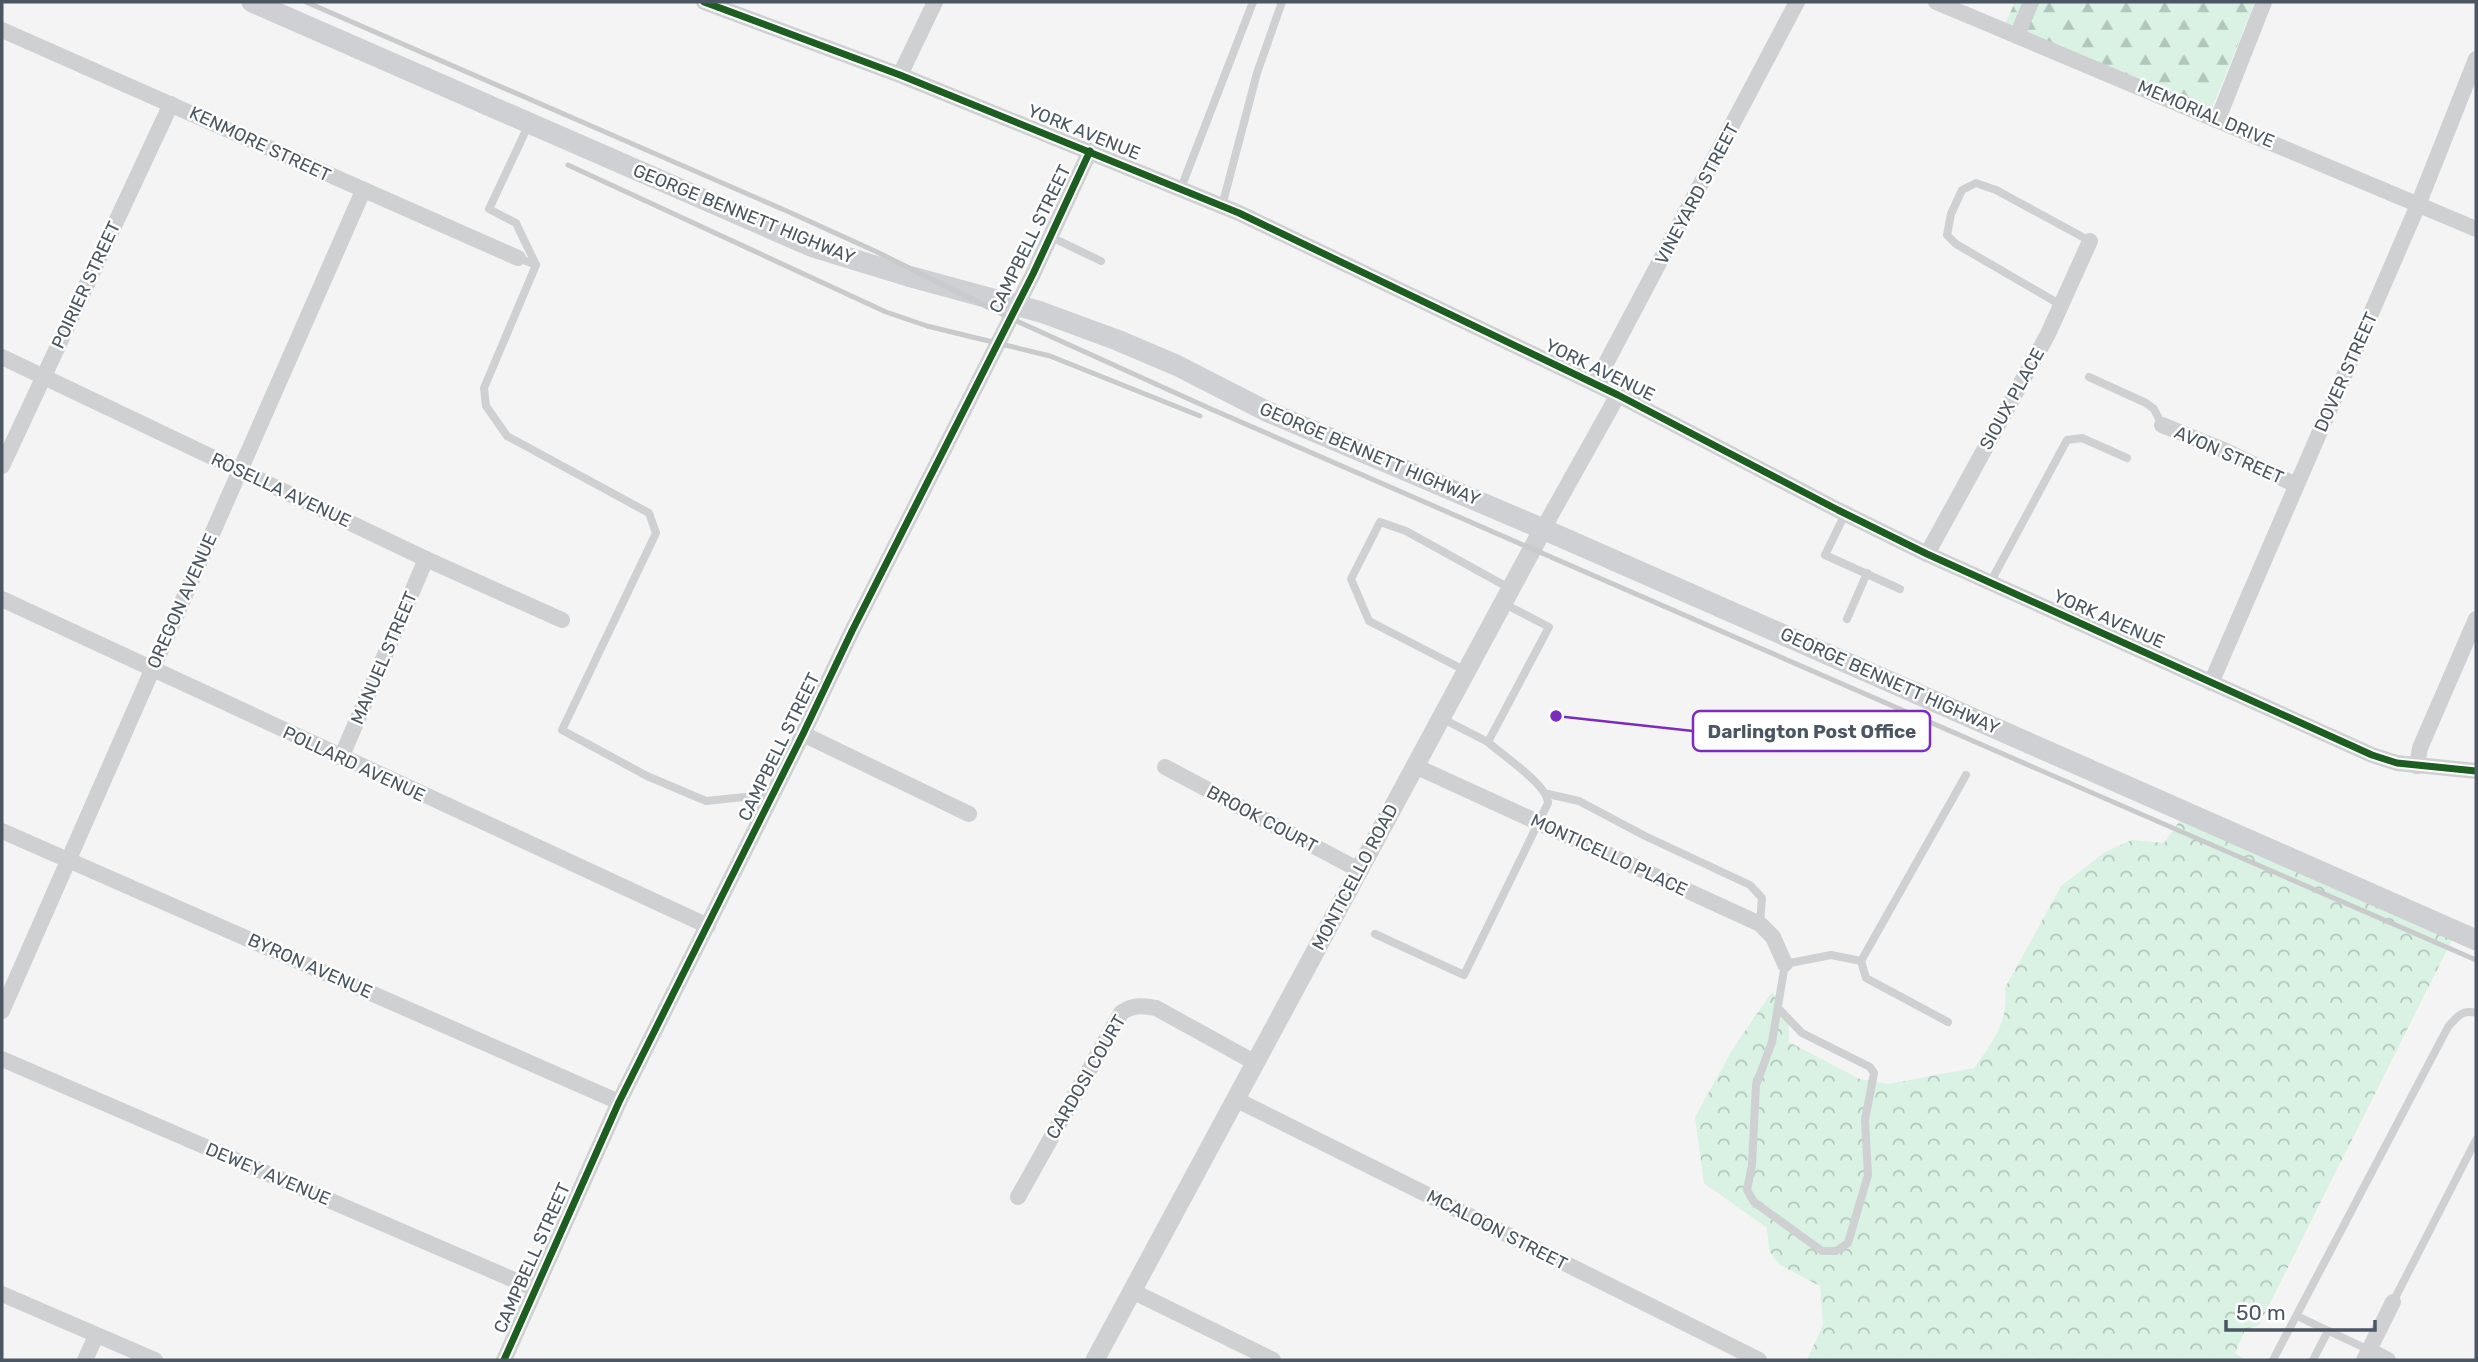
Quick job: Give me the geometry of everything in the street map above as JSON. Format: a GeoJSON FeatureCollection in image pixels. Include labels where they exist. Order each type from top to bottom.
{"type":"FeatureCollection","features":[{"type":"Feature","properties":{"kind":"main road","name":"GEORGE BENNETT HIGHWAY"},"geometry":{"type":"LineString","coordinates":[[252,2],[813,247],[885,270],[1017,305],[1105,335],[1176,365],[1266,411],[1543,529],[2476,940]]}},
{"type":"Feature","properties":{"kind":"street","name":"YORK AVENUE"},"geometry":{"type":"LineString","coordinates":[[704,2],[900,75],[1222,206],[1618,395],[1927,554],[2372,755],[2397,763],[2476,771]]}},
{"type":"Feature","properties":{"kind":"street"},"geometry":{"type":"LineString","coordinates":[[900,75],[934,2]]}},
{"type":"Feature","properties":{"kind":"street","name":"VINEYARD STREET"},"geometry":{"type":"LineString","coordinates":[[1595,384],[1797,2]]}},
{"type":"Feature","properties":{"kind":"street","name":"MEMORIAL DRIVE"},"geometry":{"type":"LineString","coordinates":[[1936,2],[2218,118],[2476,229]]}},
{"type":"Feature","properties":{"kind":"street"},"geometry":{"type":"LineString","coordinates":[[2017,36],[2031,2]]}},
{"type":"Feature","properties":{"kind":"street"},"geometry":{"type":"LineString","coordinates":[[2218,118],[2264,2]]}},
{"type":"Feature","properties":{"kind":"street","name":"KENMORE STREET"},"geometry":{"type":"LineString","coordinates":[[2,30],[518,258]]}},
{"type":"Feature","properties":{"kind":"street","name":"DOVER STREET"},"geometry":{"type":"LineString","coordinates":[[2211,683],[2418,205],[2476,59]]}},
{"type":"Feature","properties":{"kind":"street","name":"POIRIER STREET"},"geometry":{"type":"LineString","coordinates":[[2,466],[172,104]]}},
{"type":"Feature","properties":{"kind":"street","name":"CAMPBELL STREET"},"geometry":{"type":"LineString","coordinates":[[504,1360],[618,1102],[1051,237],[1090,151]]}},
{"type":"Feature","properties":{"kind":"street","name":"OREGON AVENUE"},"geometry":{"type":"LineString","coordinates":[[2,1011],[363,191]]}},
{"type":"Feature","properties":{"kind":"street","name":"SIOUX PLACE"},"geometry":{"type":"LineString","coordinates":[[1927,554],[2048,334],[2090,242]]}},
{"type":"Feature","properties":{"kind":"street","name":"ROSELLA AVENUE"},"geometry":{"type":"LineString","coordinates":[[2,357],[426,559],[562,620]]}},
{"type":"Feature","properties":{"kind":"street","name":"MONTICELLO ROAD"},"geometry":{"type":"LineString","coordinates":[[1095,1360],[1254,1062],[1618,395]]}},
{"type":"Feature","properties":{"kind":"street","name":"AVON STREET"},"geometry":{"type":"LineString","coordinates":[[2162,425],[2226,451],[2296,485]]}},
{"type":"Feature","properties":{"kind":"street","name":"MANUEL STREET"},"geometry":{"type":"LineString","coordinates":[[341,758],[426,559]]}},
{"type":"Feature","properties":{"kind":"street","name":"POLLARD AVENUE"},"geometry":{"type":"LineString","coordinates":[[2,599],[708,926]]}},
{"type":"Feature","properties":{"kind":"street"},"geometry":{"type":"LineString","coordinates":[[2417,766],[2420,748],[2476,619]]}},
{"type":"Feature","properties":{"kind":"street"},"geometry":{"type":"LineString","coordinates":[[803,734],[969,814]]}},
{"type":"Feature","properties":{"kind":"street","name":"MONTICELLO PLACE"},"geometry":{"type":"LineString","coordinates":[[1415,766],[1760,924]]}},
{"type":"Feature","properties":{"kind":"street","name":"BROOK COURT"},"geometry":{"type":"LineString","coordinates":[[1165,767],[1359,870]]}},
{"type":"Feature","properties":{"kind":"street","name":"BYRON AVENUE"},"geometry":{"type":"LineString","coordinates":[[2,831],[618,1102]]}},
{"type":"Feature","properties":{"kind":"street"},"geometry":{"type":"LineString","coordinates":[[1760,924],[1773,937],[1785,964]]}},
{"type":"Feature","properties":{"kind":"street","name":"CARDOSI COURT"},"geometry":{"type":"LineString","coordinates":[[1018,1197],[1121,1013],[1129,1007],[1139,1005],[1156,1008],[1254,1062]]}},
{"type":"Feature","properties":{"kind":"street","name":"DEWEY AVENUE"},"geometry":{"type":"LineString","coordinates":[[2,1059],[535,1289]]}},
{"type":"Feature","properties":{"kind":"street","name":"MCALOON STREET"},"geometry":{"type":"LineString","coordinates":[[1235,1099],[1759,1360]]}},
{"type":"Feature","properties":{"kind":"street"},"geometry":{"type":"LineString","coordinates":[[1132,1292],[1273,1360]]}},
{"type":"Feature","properties":{"kind":"street"},"geometry":{"type":"LineString","coordinates":[[2,1294],[155,1360]]}},
{"type":"Feature","properties":{"kind":"street"},"geometry":{"type":"LineString","coordinates":[[2388,1360],[2366,1355],[2393,1302]]}},
{"type":"Feature","properties":{"kind":"street"},"geometry":{"type":"LineString","coordinates":[[85,1360],[96,1336]]}},
{"type":"Feature","properties":{"kind":"lane"},"geometry":{"type":"LineString","coordinates":[[1181,188],[1253,2]]}},
{"type":"Feature","properties":{"kind":"lane"},"geometry":{"type":"LineString","coordinates":[[1222,206],[1257,73],[1282,2]]}},
{"type":"Feature","properties":{"kind":"lane"},"geometry":{"type":"LineString","coordinates":[[529,123],[489,209],[516,223],[536,265],[484,388],[486,406],[507,436],[649,513],[656,533],[562,730],[647,776],[706,801],[773,794]]}},
{"type":"Feature","properties":{"kind":"lane"},"geometry":{"type":"LineString","coordinates":[[2061,305],[1956,244],[1947,234],[1951,214],[1962,190],[1976,183],[1996,190],[2090,242]]}},
{"type":"Feature","properties":{"kind":"lane"},"geometry":{"type":"LineString","coordinates":[[1051,237],[1101,261]]}},
{"type":"Feature","properties":{"kind":"lane"},"geometry":{"type":"LineString","coordinates":[[518,258],[536,265]]}},
{"type":"Feature","properties":{"kind":"lane"},"geometry":{"type":"LineString","coordinates":[[2089,377],[2146,403],[2154,409],[2162,425]]}},
{"type":"Feature","properties":{"kind":"lane"},"geometry":{"type":"LineString","coordinates":[[1990,583],[2067,440],[2082,438],[2127,458]]}},
{"type":"Feature","properties":{"kind":"lane"},"geometry":{"type":"LineString","coordinates":[[1845,514],[1825,555],[1900,589]]}},
{"type":"Feature","properties":{"kind":"lane"},"geometry":{"type":"LineString","coordinates":[[1466,671],[1369,621],[1350,579],[1380,522],[1406,531],[1507,596],[1549,627],[1488,742]]}},
{"type":"Feature","properties":{"kind":"lane"},"geometry":{"type":"LineString","coordinates":[[1847,619],[1867,573]]}},
{"type":"Feature","properties":{"kind":"lane"},"geometry":{"type":"LineString","coordinates":[[1441,719],[1488,742],[1548,794],[1579,801],[1645,836],[1750,885],[1762,898],[1760,924]]}},
{"type":"Feature","properties":{"kind":"lane"},"geometry":{"type":"LineString","coordinates":[[1948,1022],[1866,978],[1861,961],[1966,775]]}},
{"type":"Feature","properties":{"kind":"lane"},"geometry":{"type":"LineString","coordinates":[[1375,934],[1464,975],[1548,803],[1548,794]]}},
{"type":"Feature","properties":{"kind":"lane"},"geometry":{"type":"LineString","coordinates":[[1778,1007],[1802,1033],[1870,1067],[1874,1073],[1865,1120],[1868,1175],[1848,1242],[1836,1251],[1822,1251],[1754,1202],[1747,1190],[1752,1165],[1756,1085],[1772,1042],[1785,964],[1831,956],[1861,961]]}},
{"type":"Feature","properties":{"kind":"lane"},"geometry":{"type":"LineString","coordinates":[[2273,1360],[2448,1027],[2460,1013],[2476,1013]]}},
{"type":"Feature","properties":{"kind":"lane"},"geometry":{"type":"LineString","coordinates":[[2393,1302],[2476,1140]]}},
{"type":"Feature","properties":{"kind":"lane"},"geometry":{"type":"LineString","coordinates":[[2297,1316],[2328,1331],[2366,1355]]}},
{"type":"Feature","properties":{"kind":"lane"},"geometry":{"type":"LineString","coordinates":[[2313,1360],[2328,1331]]}},
{"type":"Feature","properties":{"kind":"green space"},"geometry":{"type":"Polygon","coordinates":[[[2015,2],[2255,2],[2208,118],[2003,28],[2015,2]]]}},
{"type":"Feature","properties":{"kind":"green space"},"geometry":{"type":"Polygon","coordinates":[[[2185,813],[2456,932],[2259,1325],[2245,1330],[2235,1353],[2243,1358],[2242,1360],[1807,1360],[1823,1325],[1820,1286],[1782,1266],[1769,1250],[1767,1228],[1704,1183],[1695,1117],[1734,1047],[1772,992],[1788,1014],[1789,1042],[1860,1079],[1888,1084],[1974,1068],[2002,1021],[2005,988],[2061,886],[2105,852],[2132,840],[2164,843],[2185,813]]]}},
{"type":"Feature","properties":{"kind":"railway"},"geometry":{"type":"LineString","coordinates":[[306,2],[789,212],[1010,318],[1211,409],[2476,960]]}},
{"type":"Feature","properties":{"kind":"railway"},"geometry":{"type":"LineString","coordinates":[[568,165],[886,312],[927,326],[1050,356],[1200,416]]}},
{"type":"Feature","properties":{"kind":"cycle path"},"geometry":{"type":"LineString","coordinates":[[704,2],[900,75],[1239,213],[1618,395],[1927,554],[2372,755],[2397,763],[2476,771]]}},
{"type":"Feature","properties":{"kind":"cycle path"},"geometry":{"type":"LineString","coordinates":[[504,1360],[619,1102],[852,631],[1033,274],[1090,151]]}},
{"type":"Feature","properties":{"kind":"place","name":"Darlington Post Office"},"geometry":{"type":"Point","coordinates":[1556,716]}}]}
